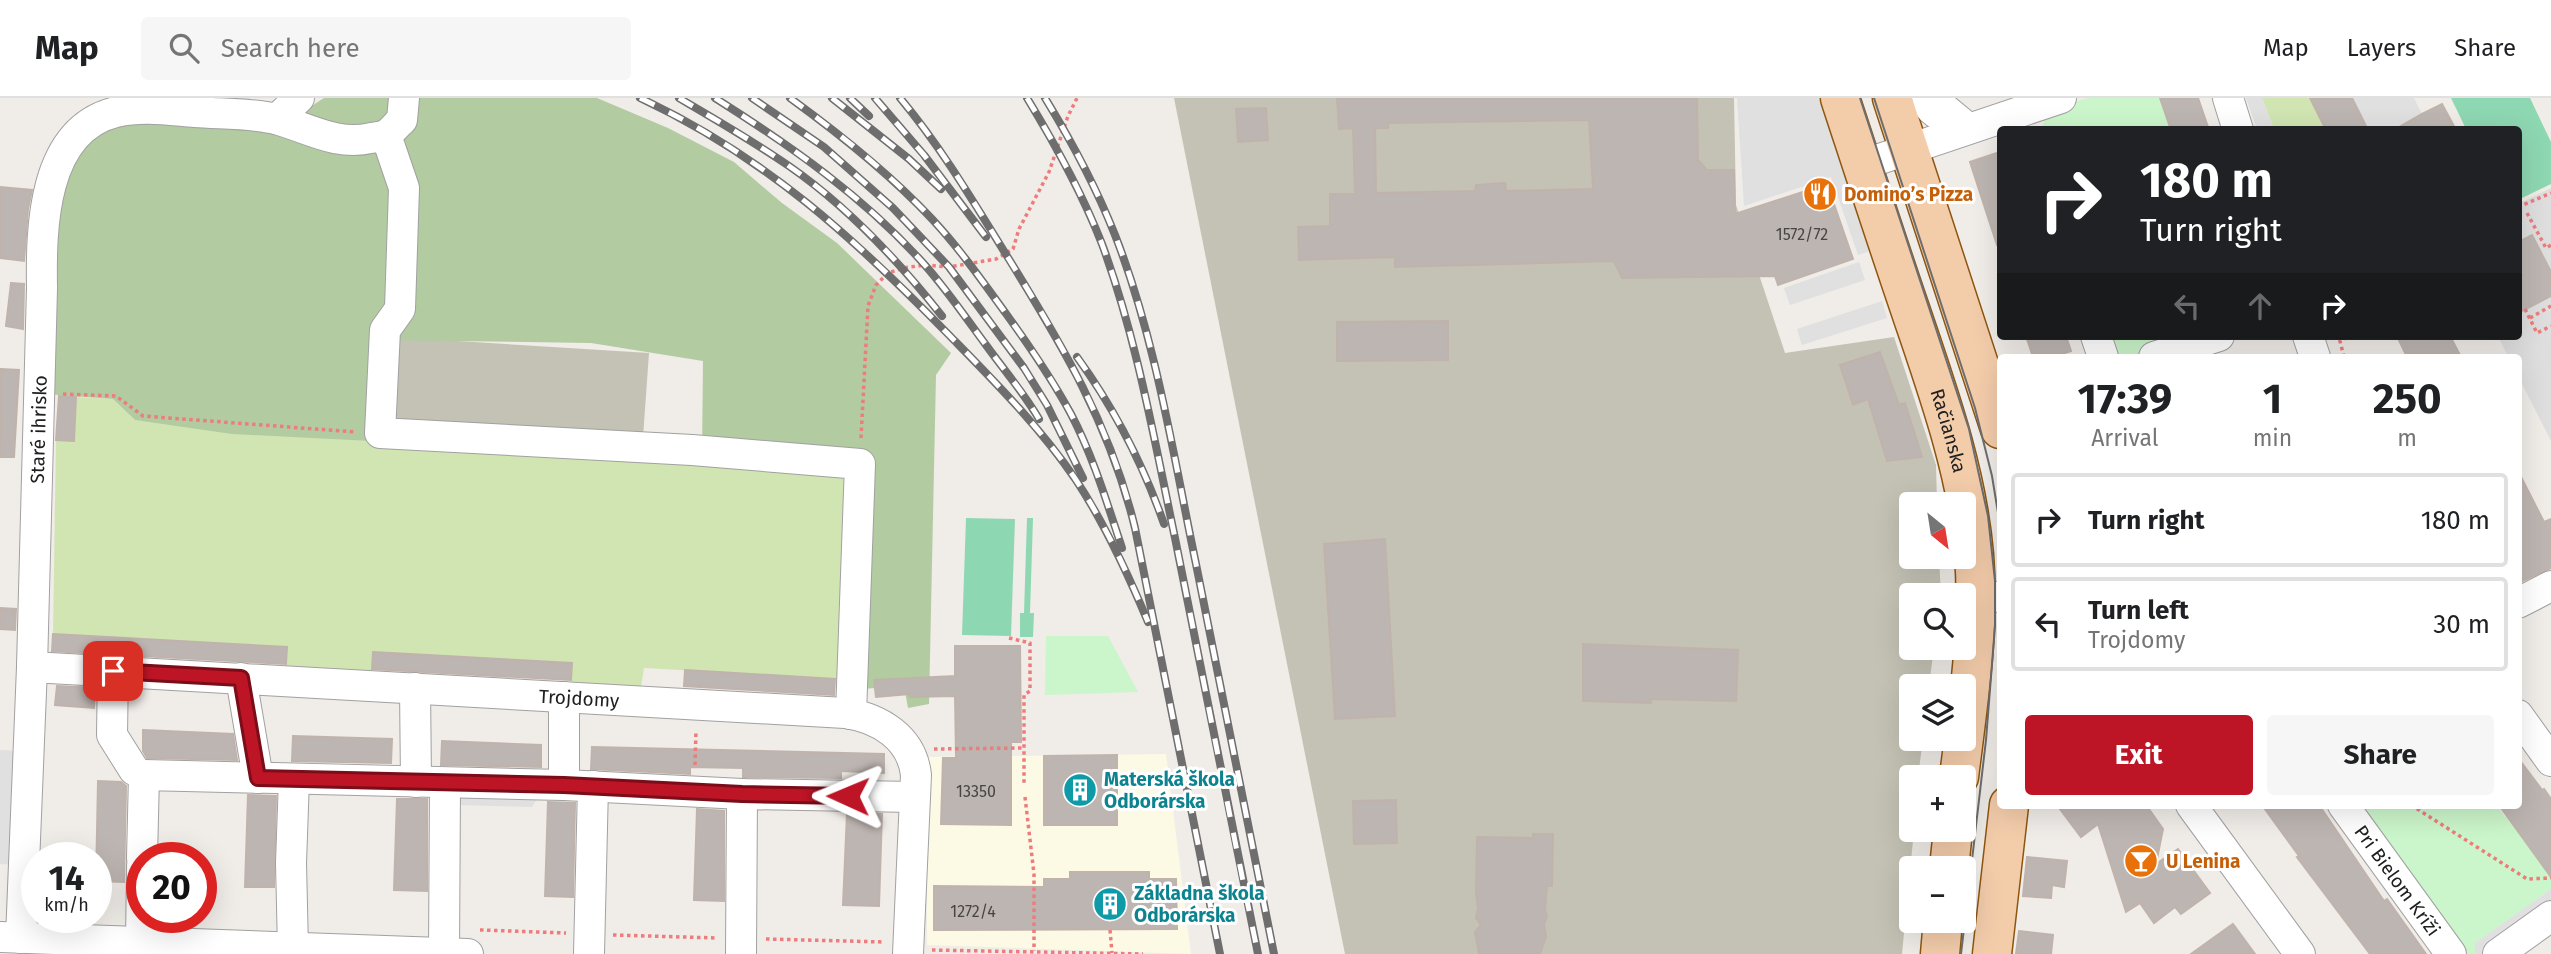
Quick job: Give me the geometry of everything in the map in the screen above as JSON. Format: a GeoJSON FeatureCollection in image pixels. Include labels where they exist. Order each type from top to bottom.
{"type":"FeatureCollection","features":[{"type":"Feature","properties":{"kind":"main road","name":"Račianska"},"geometry":{"type":"LineString","coordinates":[[1840,98],[1937,390],[1959,466],[1974,551],[1988,596],[1971,675],[1960,765]]}},
{"type":"Feature","properties":{"kind":"main road"},"geometry":{"type":"LineString","coordinates":[[1892,98],[1997,414]]}},
{"type":"Feature","properties":{"kind":"main road"},"geometry":{"type":"LineString","coordinates":[[1992,954],[2009,809]]}},
{"type":"Feature","properties":{"kind":"main road"},"geometry":{"type":"LineString","coordinates":[[1940,954],[1942,933]]}},
{"type":"Feature","properties":{"kind":"street"},"geometry":{"type":"LineString","coordinates":[[277,119],[299,98]]}},
{"type":"Feature","properties":{"kind":"street"},"geometry":{"type":"LineString","coordinates":[[404,98],[402,120],[386,135],[404,188],[400,309],[385,330],[380,433],[692,450],[859,464],[851,714]]}},
{"type":"Feature","properties":{"kind":"street"},"geometry":{"type":"LineString","coordinates":[[1927,98],[1930,108],[1936,113],[1946,110],[1990,113]]}},
{"type":"Feature","properties":{"kind":"street"},"geometry":{"type":"LineString","coordinates":[[1862,165],[1990,113],[2061,98]]}},
{"type":"Feature","properties":{"kind":"street"},"geometry":{"type":"LineString","coordinates":[[2228,98],[2237,126]]}},
{"type":"Feature","properties":{"kind":"street","name":"Staré ihrisko"},"geometry":{"type":"LineString","coordinates":[[10,937],[32,667],[40,393],[41,245],[44,208],[52,180],[73,139],[92,122],[114,113],[145,108],[277,119],[348,141],[386,135]]}},
{"type":"Feature","properties":{"kind":"street"},"geometry":{"type":"LineString","coordinates":[[2163,354],[2207,340]]}},
{"type":"Feature","properties":{"kind":"street","name":"Trojdomy"},"geometry":{"type":"LineString","coordinates":[[32,667],[851,714],[882,725],[899,739],[913,756]]}},
{"type":"Feature","properties":{"kind":"street"},"geometry":{"type":"LineString","coordinates":[[113,671],[112,735],[134,770]]}},
{"type":"Feature","properties":{"kind":"street"},"geometry":{"type":"LineString","coordinates":[[241,678],[258,778]]}},
{"type":"Feature","properties":{"kind":"street"},"geometry":{"type":"LineString","coordinates":[[415,688],[416,782]]}},
{"type":"Feature","properties":{"kind":"street"},"geometry":{"type":"LineString","coordinates":[[564,697],[564,785]]}},
{"type":"Feature","properties":{"kind":"street"},"geometry":{"type":"LineString","coordinates":[[2522,721],[2551,761]]}},
{"type":"Feature","properties":{"kind":"street"},"geometry":{"type":"LineString","coordinates":[[901,948],[916,775],[913,756]]}},
{"type":"Feature","properties":{"kind":"street"},"geometry":{"type":"LineString","coordinates":[[142,842],[144,775],[914,797]]}},
{"type":"Feature","properties":{"kind":"street"},"geometry":{"type":"LineString","coordinates":[[293,949],[291,863],[294,779]]}},
{"type":"Feature","properties":{"kind":"street"},"geometry":{"type":"LineString","coordinates":[[10,937],[141,943],[215,950],[452,945],[445,783]]}},
{"type":"Feature","properties":{"kind":"street"},"geometry":{"type":"LineString","coordinates":[[589,944],[593,786]]}},
{"type":"Feature","properties":{"kind":"street"},"geometry":{"type":"LineString","coordinates":[[741,946],[742,794]]}},
{"type":"Feature","properties":{"kind":"street"},"geometry":{"type":"LineString","coordinates":[[2197,809],[2300,954]]}},
{"type":"Feature","properties":{"kind":"street","name":"Pri Bielom Kríži"},"geometry":{"type":"LineString","coordinates":[[2346,809],[2451,954]]}},
{"type":"Feature","properties":{"kind":"street"},"geometry":{"type":"LineString","coordinates":[[2498,954],[2551,916]]}},
{"type":"Feature","properties":{"kind":"street"},"geometry":{"type":"LineString","coordinates":[[141,933],[141,943]]}},
{"type":"Feature","properties":{"kind":"path"},"geometry":{"type":"LineString","coordinates":[[859,464],[867,306],[876,285],[888,273],[904,268],[925,265],[949,267],[996,259],[1013,249],[1019,229],[1049,172],[1077,98]]}},
{"type":"Feature","properties":{"kind":"path"},"geometry":{"type":"LineString","coordinates":[[2522,205],[2551,193]]}},
{"type":"Feature","properties":{"kind":"path"},"geometry":{"type":"LineString","coordinates":[[2527,213],[2546,248],[2551,245]]}},
{"type":"Feature","properties":{"kind":"path"},"geometry":{"type":"LineString","coordinates":[[2529,318],[2551,306]]}},
{"type":"Feature","properties":{"kind":"path"},"geometry":{"type":"LineString","coordinates":[[2525,309],[2537,333],[2551,326]]}},
{"type":"Feature","properties":{"kind":"path"},"geometry":{"type":"LineString","coordinates":[[40,393],[116,396],[143,416],[380,433]]}},
{"type":"Feature","properties":{"kind":"path"},"geometry":{"type":"LineString","coordinates":[[1009,638],[1030,643],[1030,691],[1024,695],[1024,784]]}},
{"type":"Feature","properties":{"kind":"path"},"geometry":{"type":"LineString","coordinates":[[694,792],[697,705]]}},
{"type":"Feature","properties":{"kind":"path"},"geometry":{"type":"LineString","coordinates":[[913,756],[926,749],[1024,748]]}},
{"type":"Feature","properties":{"kind":"path"},"geometry":{"type":"LineString","coordinates":[[1025,797],[1034,874],[1034,951]]}},
{"type":"Feature","properties":{"kind":"path"},"geometry":{"type":"LineString","coordinates":[[2417,809],[2527,879],[2551,878]]}},
{"type":"Feature","properties":{"kind":"path"},"geometry":{"type":"LineString","coordinates":[[1110,930],[1112,953]]}},
{"type":"Feature","properties":{"kind":"path"},"geometry":{"type":"LineString","coordinates":[[452,945],[901,948],[1143,954]]}},
{"type":"Feature","properties":{"kind":"shaded area"},"geometry":{"type":"Polygon","coordinates":[[[1174,98],[1734,98],[1736,205],[1785,353],[1894,337],[1936,465],[1937,492],[1899,492],[1899,569],[1940,569],[1940,583],[1899,583],[1899,660],[1932,660],[1931,674],[1899,674],[1899,751],[1921,751],[1920,765],[1899,765],[1899,842],[1913,842],[1911,856],[1899,856],[1899,933],[1904,933],[1902,954],[1345,954],[1174,98]]]}},
{"type":"Feature","properties":{"kind":"shaded area"},"geometry":{"type":"Polygon","coordinates":[[[1737,98],[1819,98],[1870,251],[1858,255],[1831,177],[1744,206],[1737,98]]]}},
{"type":"Feature","properties":{"kind":"shaded area"},"geometry":{"type":"Polygon","coordinates":[[[2246,98],[2262,98],[2273,126],[2256,126],[2246,98]]]}},
{"type":"Feature","properties":{"kind":"shaded area"},"geometry":{"type":"Polygon","coordinates":[[[2352,98],[2414,98],[2422,114],[2400,126],[2366,126],[2352,98]]]}},
{"type":"Feature","properties":{"kind":"shaded area"},"geometry":{"type":"Polygon","coordinates":[[[2551,188],[2551,441],[2522,384],[2522,354],[2507,354],[2500,340],[2522,340],[2522,202],[2551,188]]]}},
{"type":"Feature","properties":{"kind":"shaded area"},"geometry":{"type":"Polygon","coordinates":[[[1859,262],[1865,280],[1790,305],[1784,288],[1859,262]]]}},
{"type":"Feature","properties":{"kind":"shaded area"},"geometry":{"type":"Polygon","coordinates":[[[1882,301],[1887,318],[1802,345],[1797,329],[1882,301]]]}},
{"type":"Feature","properties":{"kind":"shaded area"},"geometry":{"type":"Polygon","coordinates":[[[393,337],[649,353],[643,437],[388,423],[393,337]]]}},
{"type":"Feature","properties":{"kind":"shaded area"},"geometry":{"type":"Polygon","coordinates":[[[0,750],[21,751],[17,865],[0,864],[0,750]]]}},
{"type":"Feature","properties":{"kind":"shaded area"},"geometry":{"type":"Polygon","coordinates":[[[1166,754],[1191,954],[927,945],[927,757],[1166,754]]]}},
{"type":"Feature","properties":{"kind":"shaded area"},"geometry":{"type":"Polygon","coordinates":[[[541,792],[532,807],[460,805],[449,797],[541,792]]]}},
{"type":"Feature","properties":{"kind":"shaded area"},"geometry":{"type":"Polygon","coordinates":[[[2551,889],[2551,907],[2485,954],[2475,954],[2475,943],[2551,889]]]}},
{"type":"Feature","properties":{"kind":"green space"},"geometry":{"type":"Polygon","coordinates":[[[324,98],[597,98],[668,128],[734,162],[782,203],[837,243],[951,353],[936,375],[929,704],[908,708],[904,686],[861,689],[862,463],[702,454],[703,361],[591,343],[378,340],[371,441],[232,434],[135,420],[113,399],[46,394],[55,194],[81,144],[123,120],[210,124],[271,132],[324,98]]]}},
{"type":"Feature","properties":{"kind":"green space"},"geometry":{"type":"Polygon","coordinates":[[[2088,98],[2163,98],[2170,126],[2043,126],[2053,111],[2088,98]]]}},
{"type":"Feature","properties":{"kind":"green space"},"geometry":{"type":"Polygon","coordinates":[[[2262,98],[2310,98],[2324,126],[2273,126],[2262,98]]]}},
{"type":"Feature","properties":{"kind":"green space"},"geometry":{"type":"Polygon","coordinates":[[[2451,98],[2530,98],[2551,142],[2551,184],[2522,198],[2522,126],[2465,126],[2451,98]]]}},
{"type":"Feature","properties":{"kind":"green space"},"geometry":{"type":"Polygon","coordinates":[[[2105,340],[2178,340],[2135,354],[2110,354],[2105,340]]]}},
{"type":"Feature","properties":{"kind":"green space"},"geometry":{"type":"Polygon","coordinates":[[[76,397],[113,399],[135,420],[371,441],[850,473],[843,679],[644,668],[641,687],[571,683],[572,664],[373,652],[372,671],[286,666],[286,647],[53,634],[56,440],[74,440],[76,397]]]}},
{"type":"Feature","properties":{"kind":"green space"},"geometry":{"type":"Polygon","coordinates":[[[966,518],[1015,519],[1011,636],[962,635],[966,518]]]}},
{"type":"Feature","properties":{"kind":"green space"},"geometry":{"type":"Polygon","coordinates":[[[1027,518],[1033,518],[1030,613],[1034,613],[1033,637],[1020,637],[1020,613],[1024,613],[1027,518]]]}},
{"type":"Feature","properties":{"kind":"green space"},"geometry":{"type":"Polygon","coordinates":[[[1046,636],[1108,636],[1138,692],[1045,695],[1046,636]]]}},
{"type":"Feature","properties":{"kind":"green space"},"geometry":{"type":"Polygon","coordinates":[[[2355,809],[2500,809],[2548,872],[2551,870],[2551,889],[2475,943],[2475,954],[2458,954],[2355,809]]]}},
{"type":"Feature","properties":{"kind":"building"},"geometry":{"type":"Polygon","coordinates":[[[1337,98],[1697,98],[1698,160],[1707,170],[1734,170],[1735,214],[1827,184],[1853,259],[1778,285],[1775,276],[1622,278],[1614,261],[1395,267],[1395,257],[1299,260],[1298,227],[1330,226],[1330,194],[1355,194],[1353,128],[1339,129],[1337,98]],[[1589,120],[1388,123],[1388,128],[1375,128],[1376,193],[1475,191],[1476,185],[1505,183],[1506,191],[1593,189],[1589,120]]]}},
{"type":"Feature","properties":{"kind":"building"},"geometry":{"type":"Polygon","coordinates":[[[2160,98],[2198,98],[2208,126],[2170,126],[2160,98]]]}},
{"type":"Feature","properties":{"kind":"building"},"geometry":{"type":"Polygon","coordinates":[[[2310,98],[2352,98],[2366,126],[2324,126],[2310,98]]]}},
{"type":"Feature","properties":{"kind":"building"},"geometry":{"type":"Polygon","coordinates":[[[2442,104],[2454,126],[2401,126],[2442,104]]]}},
{"type":"Feature","properties":{"kind":"building"},"geometry":{"type":"Polygon","coordinates":[[[1266,108],[1268,140],[1238,142],[1236,109],[1266,108]]]}},
{"type":"Feature","properties":{"kind":"building"},"geometry":{"type":"Polygon","coordinates":[[[1997,153],[1997,245],[1970,162],[1997,153]]]}},
{"type":"Feature","properties":{"kind":"building"},"geometry":{"type":"Polygon","coordinates":[[[0,187],[32,190],[24,261],[0,258],[0,187]]]}},
{"type":"Feature","properties":{"kind":"building"},"geometry":{"type":"Polygon","coordinates":[[[2532,235],[2551,272],[2551,296],[2522,311],[2522,240],[2532,235]]]}},
{"type":"Feature","properties":{"kind":"building"},"geometry":{"type":"Polygon","coordinates":[[[11,283],[24,284],[23,329],[6,326],[11,283]]]}},
{"type":"Feature","properties":{"kind":"building"},"geometry":{"type":"Polygon","coordinates":[[[1448,321],[1448,360],[1337,361],[1337,322],[1448,321]]]}},
{"type":"Feature","properties":{"kind":"building"},"geometry":{"type":"Polygon","coordinates":[[[2027,340],[2067,340],[2071,351],[2062,354],[2032,354],[2027,340]]]}},
{"type":"Feature","properties":{"kind":"building"},"geometry":{"type":"Polygon","coordinates":[[[2399,340],[2452,340],[2459,354],[2406,354],[2399,340]]]}},
{"type":"Feature","properties":{"kind":"building"},"geometry":{"type":"Polygon","coordinates":[[[1880,352],[1899,405],[1905,403],[1922,457],[1887,461],[1868,399],[1853,405],[1840,365],[1880,352]]]}},
{"type":"Feature","properties":{"kind":"building"},"geometry":{"type":"Polygon","coordinates":[[[1,369],[19,370],[14,457],[0,457],[1,369]]]}},
{"type":"Feature","properties":{"kind":"building"},"geometry":{"type":"Polygon","coordinates":[[[59,396],[76,397],[74,441],[56,440],[59,396]]]}},
{"type":"Feature","properties":{"kind":"building"},"geometry":{"type":"Polygon","coordinates":[[[2522,479],[2544,522],[2551,519],[2551,568],[2522,581],[2522,479]]]}},
{"type":"Feature","properties":{"kind":"building"},"geometry":{"type":"Polygon","coordinates":[[[1385,539],[1395,716],[1335,719],[1324,544],[1385,539]]]}},
{"type":"Feature","properties":{"kind":"building"},"geometry":{"type":"Polygon","coordinates":[[[0,608],[16,609],[15,630],[0,629],[0,608]]]}},
{"type":"Feature","properties":{"kind":"building"},"geometry":{"type":"Polygon","coordinates":[[[53,634],[287,647],[286,664],[52,651],[53,634]]]}},
{"type":"Feature","properties":{"kind":"building"},"geometry":{"type":"Polygon","coordinates":[[[1583,644],[1738,650],[1736,701],[1583,701],[1583,644]]]}},
{"type":"Feature","properties":{"kind":"building"},"geometry":{"type":"Polygon","coordinates":[[[955,646],[1020,646],[1021,742],[1011,742],[1011,825],[941,824],[943,758],[956,758],[955,696],[910,697],[910,694],[876,697],[874,680],[955,676],[955,646]]]}},
{"type":"Feature","properties":{"kind":"building"},"geometry":{"type":"Polygon","coordinates":[[[373,652],[572,663],[571,680],[372,669],[373,652]]]}},
{"type":"Feature","properties":{"kind":"building"},"geometry":{"type":"Polygon","coordinates":[[[685,670],[835,679],[834,695],[684,686],[685,670]]]}},
{"type":"Feature","properties":{"kind":"building"},"geometry":{"type":"Polygon","coordinates":[[[57,686],[95,688],[94,708],[55,705],[57,686]]]}},
{"type":"Feature","properties":{"kind":"building"},"geometry":{"type":"Polygon","coordinates":[[[143,730],[233,734],[237,760],[147,758],[143,751],[143,730]]]}},
{"type":"Feature","properties":{"kind":"building"},"geometry":{"type":"Polygon","coordinates":[[[293,736],[392,739],[391,763],[292,761],[293,736]]]}},
{"type":"Feature","properties":{"kind":"building"},"geometry":{"type":"Polygon","coordinates":[[[442,741],[541,745],[541,767],[441,765],[442,741]]]}},
{"type":"Feature","properties":{"kind":"building"},"geometry":{"type":"Polygon","coordinates":[[[592,747],[884,754],[884,773],[841,771],[841,778],[743,777],[743,768],[690,767],[690,774],[591,769],[592,747]]]}},
{"type":"Feature","properties":{"kind":"building","name":"Materská škola Odborárska"},"geometry":{"type":"Polygon","coordinates":[[[1117,755],[1117,825],[1044,825],[1044,756],[1117,755]]]}},
{"type":"Feature","properties":{"kind":"building"},"geometry":{"type":"Polygon","coordinates":[[[2522,763],[2551,799],[2551,877],[2502,809],[2522,809],[2522,763]]]}},
{"type":"Feature","properties":{"kind":"building"},"geometry":{"type":"Polygon","coordinates":[[[98,781],[121,782],[126,786],[124,882],[112,882],[112,842],[97,842],[98,781]]]}},
{"type":"Feature","properties":{"kind":"building"},"geometry":{"type":"Polygon","coordinates":[[[248,795],[276,796],[274,887],[245,887],[248,795]]]}},
{"type":"Feature","properties":{"kind":"building"},"geometry":{"type":"Polygon","coordinates":[[[397,799],[427,799],[427,891],[394,890],[397,799]]]}},
{"type":"Feature","properties":{"kind":"building"},"geometry":{"type":"Polygon","coordinates":[[[1396,800],[1397,843],[1354,844],[1353,801],[1396,800]]]}},
{"type":"Feature","properties":{"kind":"building"},"geometry":{"type":"Polygon","coordinates":[[[548,802],[575,803],[573,897],[545,896],[548,802]]]}},
{"type":"Feature","properties":{"kind":"building"},"geometry":{"type":"Polygon","coordinates":[[[697,809],[724,811],[724,901],[694,900],[697,809]]]}},
{"type":"Feature","properties":{"kind":"building"},"geometry":{"type":"Polygon","coordinates":[[[2060,809],[2149,809],[2163,829],[2156,864],[2178,849],[2210,893],[2181,914],[2175,907],[2154,923],[2140,903],[2126,912],[2098,824],[2081,837],[2060,809]]]}},
{"type":"Feature","properties":{"kind":"building"},"geometry":{"type":"Polygon","coordinates":[[[2265,809],[2322,809],[2384,901],[2387,899],[2426,954],[2370,954],[2297,857],[2299,856],[2265,809]]]}},
{"type":"Feature","properties":{"kind":"building"},"geometry":{"type":"Polygon","coordinates":[[[847,813],[882,814],[879,906],[843,905],[847,813]]]}},
{"type":"Feature","properties":{"kind":"building"},"geometry":{"type":"Polygon","coordinates":[[[1533,834],[1553,834],[1552,886],[1547,886],[1547,916],[1544,925],[1546,936],[1540,954],[1479,954],[1475,932],[1481,925],[1476,918],[1477,837],[1533,838],[1533,834]]]}},
{"type":"Feature","properties":{"kind":"building"},"geometry":{"type":"Polygon","coordinates":[[[2027,857],[2067,861],[2064,887],[2052,885],[2051,898],[2023,896],[2027,857]]]}},
{"type":"Feature","properties":{"kind":"building","name":"Základna škola Odborárska"},"geometry":{"type":"Polygon","coordinates":[[[1070,872],[1149,872],[1149,879],[1176,879],[1177,929],[934,930],[934,886],[1044,887],[1044,879],[1070,879],[1070,872]]]}},
{"type":"Feature","properties":{"kind":"building"},"geometry":{"type":"Polygon","coordinates":[[[2233,924],[2255,954],[2191,954],[2233,924]]]}},
{"type":"Feature","properties":{"kind":"building"},"geometry":{"type":"Polygon","coordinates":[[[2019,931],[2053,935],[2051,954],[2016,954],[2019,931]]]}},
{"type":"Feature","properties":{"kind":"tram line"},"geometry":{"type":"LineString","coordinates":[[1860,98],[1969,429],[1988,516],[1995,581],[1995,626],[1986,740],[1961,954]]}},
{"type":"Feature","properties":{"kind":"tram line"},"geometry":{"type":"LineString","coordinates":[[1874,98],[1975,408],[1997,507]]}},
{"type":"Feature","properties":{"kind":"railway"},"geometry":{"type":"LineString","coordinates":[[640,98],[728,146],[806,202],[879,266],[984,370],[1032,423],[1076,480],[1097,514],[1148,622]]}},
{"type":"Feature","properties":{"kind":"railway"},"geometry":{"type":"LineString","coordinates":[[679,98],[811,182],[851,216],[889,254],[942,316]]}},
{"type":"Feature","properties":{"kind":"railway"},"geometry":{"type":"LineString","coordinates":[[715,98],[825,174],[901,240],[948,294],[1039,419]]}},
{"type":"Feature","properties":{"kind":"railway"},"geometry":{"type":"LineString","coordinates":[[752,98],[824,147],[893,208],[949,267],[1024,368],[1047,405],[1083,478]]}},
{"type":"Feature","properties":{"kind":"railway"},"geometry":{"type":"LineString","coordinates":[[790,98],[846,140],[916,202],[980,278],[1032,351],[1071,414],[1093,463],[1122,548]]}},
{"type":"Feature","properties":{"kind":"railway"},"geometry":{"type":"LineString","coordinates":[[832,98],[909,159],[941,189]]}},
{"type":"Feature","properties":{"kind":"railway"},"geometry":{"type":"LineString","coordinates":[[850,98],[869,116]]}},
{"type":"Feature","properties":{"kind":"railway"},"geometry":{"type":"LineString","coordinates":[[875,98],[924,155],[986,237]]}},
{"type":"Feature","properties":{"kind":"railway"},"geometry":{"type":"LineString","coordinates":[[900,98],[956,175],[1047,321],[1082,386],[1112,454],[1135,528],[1220,954]]}},
{"type":"Feature","properties":{"kind":"railway"},"geometry":{"type":"LineString","coordinates":[[1027,98],[1086,206],[1102,244],[1125,316],[1160,464],[1258,954]]}},
{"type":"Feature","properties":{"kind":"railway"},"geometry":{"type":"LineString","coordinates":[[1045,98],[1074,148],[1115,235],[1153,356],[1274,954]]}},
{"type":"Feature","properties":{"kind":"railway"},"geometry":{"type":"LineString","coordinates":[[1077,357],[1126,437],[1164,524]]}},
{"type":"Feature","properties":{"kind":"place","name":"Domino’s Pizza"},"geometry":{"type":"Point","coordinates":[1820,194]}},
{"type":"Feature","properties":{"kind":"place","name":"Materská škola Odborárska"},"geometry":{"type":"Point","coordinates":[1080,790]}},
{"type":"Feature","properties":{"kind":"place","name":"U Lenina"},"geometry":{"type":"Point","coordinates":[2141,861]}},
{"type":"Feature","properties":{"kind":"place","name":"Základna škola Odborárska"},"geometry":{"type":"Point","coordinates":[1110,904]}},
{"type":"Feature","properties":{"kind":"route"},"geometry":{"type":"LineString","coordinates":[[113,671],[241,678],[258,778],[564,785],[742,794],[848,796]]}}]}
